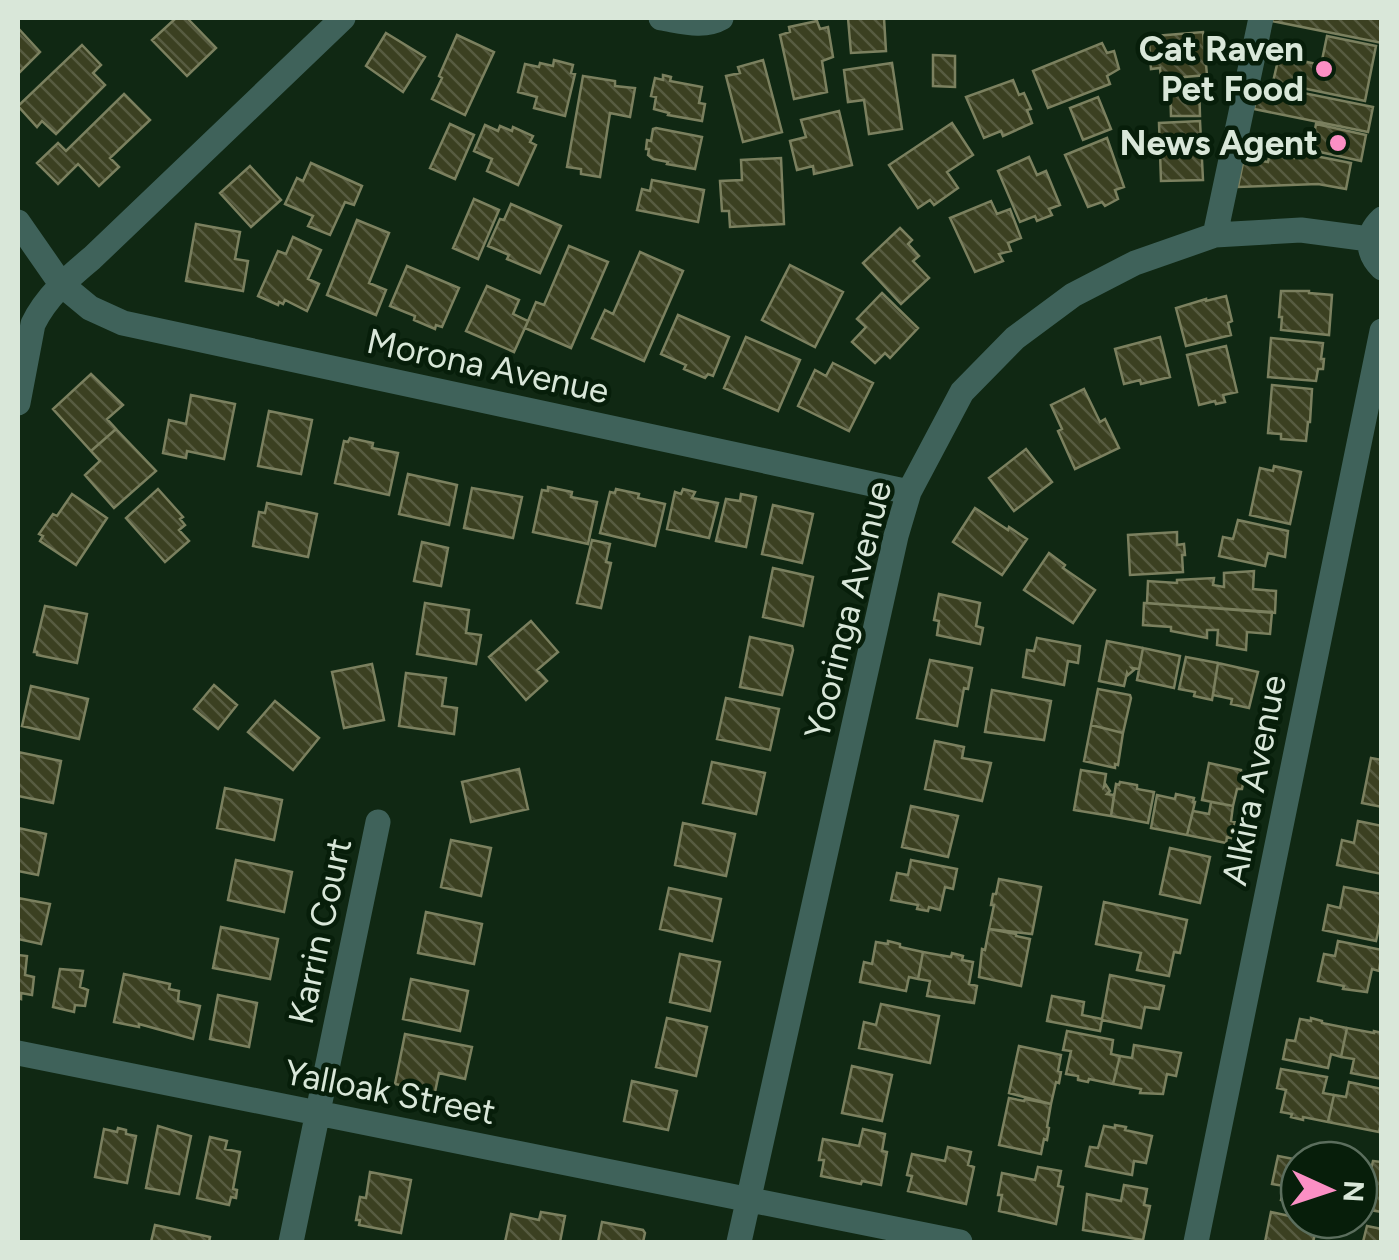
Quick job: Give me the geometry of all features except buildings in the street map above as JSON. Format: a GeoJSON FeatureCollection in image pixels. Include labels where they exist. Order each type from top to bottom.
{"type":"FeatureCollection","features":[{"type":"Feature","properties":{"kind":"street"},"geometry":{"type":"LineString","coordinates":[[18,403],[33,324],[62,284],[342,18]]}},
{"type":"Feature","properties":{"kind":"street"},"geometry":{"type":"LineString","coordinates":[[661,18],[691,24],[721,18]]}},
{"type":"Feature","properties":{"kind":"street"},"geometry":{"type":"LineString","coordinates":[[1215,235],[1261,18]]}},
{"type":"Feature","properties":{"kind":"street","name":"Morona Avenue"},"geometry":{"type":"LineString","coordinates":[[18,222],[62,284],[90,308],[124,323],[909,492]]}},
{"type":"Feature","properties":{"kind":"street"},"geometry":{"type":"LineString","coordinates":[[1375,229],[1372,257],[1382,268]]}},
{"type":"Feature","properties":{"kind":"street","name":"Yooringa Avenue"},"geometry":{"type":"LineString","coordinates":[[739,1242],[896,536],[909,492],[962,392],[1015,338],[1073,295],[1135,263],[1215,235],[1375,229]]}},
{"type":"Feature","properties":{"kind":"street","name":"Alkira Avenue"},"geometry":{"type":"LineString","coordinates":[[1196,1242],[1382,331]]}},
{"type":"Feature","properties":{"kind":"street","name":"Karrin Court"},"geometry":{"type":"LineString","coordinates":[[291,1242],[378,822]]}},
{"type":"Feature","properties":{"kind":"street","name":"Yalloak Street"},"geometry":{"type":"LineString","coordinates":[[18,1054],[960,1242]]}},
{"type":"Feature","properties":{"kind":"place","name":"Cat Raven Pet Food"},"geometry":{"type":"Point","coordinates":[1324,69]}},
{"type":"Feature","properties":{"kind":"place","name":"News Agent"},"geometry":{"type":"Point","coordinates":[1338,143]}}]}
